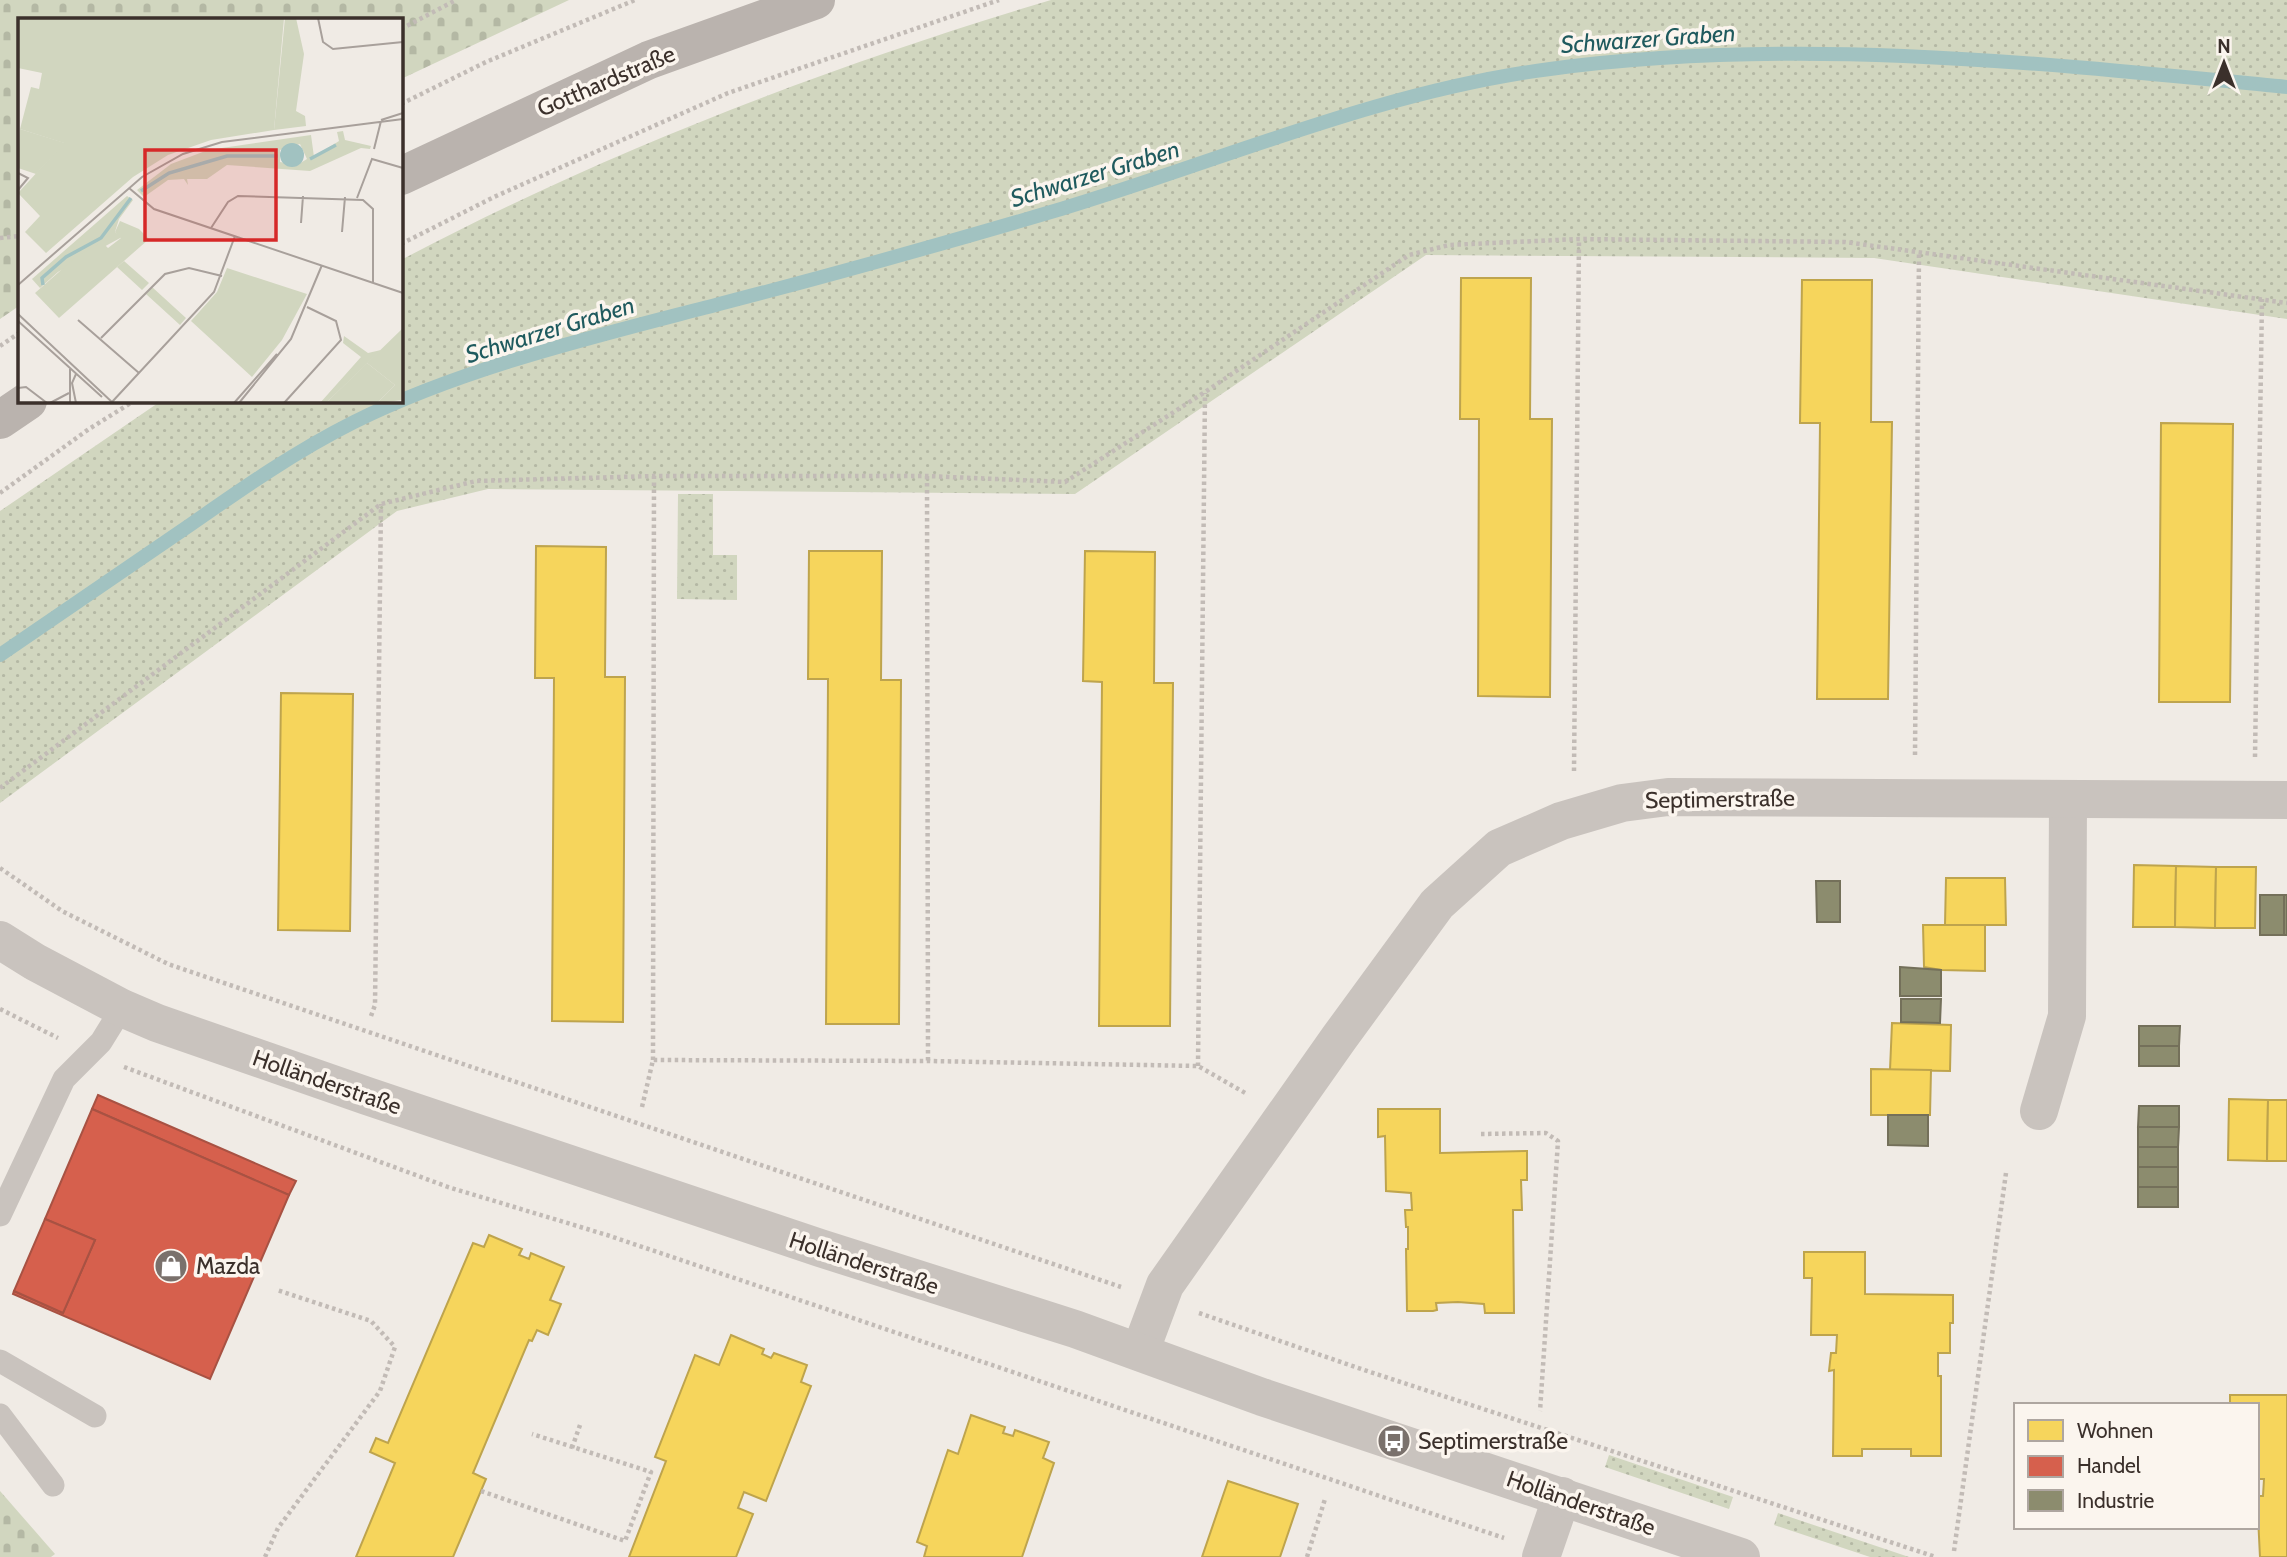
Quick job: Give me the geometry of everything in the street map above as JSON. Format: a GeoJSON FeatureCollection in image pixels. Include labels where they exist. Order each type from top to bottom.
{"type":"FeatureCollection","features":[{"type":"Feature","properties":{"kind":"main road","name":"Gotthardstraße"},"geometry":{"type":"LineString","coordinates":[[402,176],[649,60],[816,0]]}},
{"type":"Feature","properties":{"kind":"main road"},"geometry":{"type":"LineString","coordinates":[[0,420],[27,402]]}},
{"type":"Feature","properties":{"kind":"street","name":"Septimerstraße"},"geometry":{"type":"LineString","coordinates":[[1140,1352],[1165,1284],[1228,1192],[1437,904],[1499,848],[1561,821],[1622,803],[1668,797],[2287,800]]}},
{"type":"Feature","properties":{"kind":"street"},"geometry":{"type":"LineString","coordinates":[[2039,1111],[2067,1016],[2068,799]]}},
{"type":"Feature","properties":{"kind":"street","name":"Holländerstraße"},"geometry":{"type":"LineString","coordinates":[[0,940],[122,1009],[366,1096],[1140,1352],[1262,1397],[1741,1557]]}},
{"type":"Feature","properties":{"kind":"street"},"geometry":{"type":"LineString","coordinates":[[1541,1557],[1562,1496]]}},
{"type":"Feature","properties":{"kind":"lane"},"geometry":{"type":"LineString","coordinates":[[0,1214],[64,1079],[101,1042],[122,1009]]}},
{"type":"Feature","properties":{"kind":"lane"},"geometry":{"type":"LineString","coordinates":[[0,1361],[95,1416]]}},
{"type":"Feature","properties":{"kind":"lane"},"geometry":{"type":"LineString","coordinates":[[0,1415],[53,1485]]}},
{"type":"Feature","properties":{"kind":"path"},"geometry":{"type":"LineString","coordinates":[[402,28],[456,0]]}},
{"type":"Feature","properties":{"kind":"path"},"geometry":{"type":"LineString","coordinates":[[402,104],[485,62],[635,0]]}},
{"type":"Feature","properties":{"kind":"path"},"geometry":{"type":"LineString","coordinates":[[402,243],[494,197],[728,93],[999,0]]}},
{"type":"Feature","properties":{"kind":"path"},"geometry":{"type":"LineString","coordinates":[[0,239],[18,236]]}},
{"type":"Feature","properties":{"kind":"path"},"geometry":{"type":"LineString","coordinates":[[1574,771],[1579,239]]}},
{"type":"Feature","properties":{"kind":"path"},"geometry":{"type":"LineString","coordinates":[[0,788],[381,504],[476,481],[654,476],[927,476],[1065,482],[1409,255],[1449,244],[1579,239],[1845,242],[2287,303]]}},
{"type":"Feature","properties":{"kind":"path"},"geometry":{"type":"LineString","coordinates":[[1915,758],[1919,252]]}},
{"type":"Feature","properties":{"kind":"path"},"geometry":{"type":"LineString","coordinates":[[2255,761],[2262,299]]}},
{"type":"Feature","properties":{"kind":"path"},"geometry":{"type":"LineString","coordinates":[[0,346],[18,334]]}},
{"type":"Feature","properties":{"kind":"path"},"geometry":{"type":"LineString","coordinates":[[1198,1066],[1205,392]]}},
{"type":"Feature","properties":{"kind":"path"},"geometry":{"type":"LineString","coordinates":[[0,493],[89,429],[132,402]]}},
{"type":"Feature","properties":{"kind":"path"},"geometry":{"type":"LineString","coordinates":[[642,1107],[653,1060],[654,476]]}},
{"type":"Feature","properties":{"kind":"path"},"geometry":{"type":"LineString","coordinates":[[927,476],[928,1061]]}},
{"type":"Feature","properties":{"kind":"path"},"geometry":{"type":"LineString","coordinates":[[371,1016],[375,1005],[381,504]]}},
{"type":"Feature","properties":{"kind":"path"},"geometry":{"type":"LineString","coordinates":[[0,868],[62,911],[168,964],[1124,1288]]}},
{"type":"Feature","properties":{"kind":"path"},"geometry":{"type":"LineString","coordinates":[[0,1009],[89,1054],[448,1186],[607,1235],[1504,1538]]}},
{"type":"Feature","properties":{"kind":"path"},"geometry":{"type":"LineString","coordinates":[[653,1060],[1198,1066],[1249,1095]]}},
{"type":"Feature","properties":{"kind":"path"},"geometry":{"type":"LineString","coordinates":[[1481,1134],[1546,1133],[1558,1141],[1540,1411]]}},
{"type":"Feature","properties":{"kind":"path"},"geometry":{"type":"LineString","coordinates":[[1954,1551],[2006,1173]]}},
{"type":"Feature","properties":{"kind":"path"},"geometry":{"type":"LineString","coordinates":[[265,1557],[278,1528],[380,1391],[395,1347],[371,1321],[277,1290]]}},
{"type":"Feature","properties":{"kind":"path"},"geometry":{"type":"LineString","coordinates":[[1197,1312],[1364,1370],[1936,1557]]}},
{"type":"Feature","properties":{"kind":"path"},"geometry":{"type":"LineString","coordinates":[[572,1448],[580,1425]]}},
{"type":"Feature","properties":{"kind":"path"},"geometry":{"type":"LineString","coordinates":[[481,1491],[625,1541],[652,1472],[531,1434]]}},
{"type":"Feature","properties":{"kind":"path"},"geometry":{"type":"LineString","coordinates":[[1307,1557],[1325,1499]]}},
{"type":"Feature","properties":{"kind":"green space"},"geometry":{"type":"Polygon","coordinates":[[[0,0],[569,0],[402,79],[402,18],[18,18],[18,307],[0,319],[0,0]]]}},
{"type":"Feature","properties":{"kind":"green space"},"geometry":{"type":"Polygon","coordinates":[[[1051,0],[2287,0],[2287,319],[1874,258],[1426,255],[1075,494],[488,489],[397,511],[0,803],[0,511],[160,402],[402,402],[402,259],[558,183],[719,114],[967,26],[1051,0]]]}},
{"type":"Feature","properties":{"kind":"green space"},"geometry":{"type":"Polygon","coordinates":[[[678,494],[713,494],[713,555],[737,555],[737,600],[677,599],[678,494]]]}},
{"type":"Feature","properties":{"kind":"green space"},"geometry":{"type":"Polygon","coordinates":[[[1609,1455],[1733,1497],[1729,1509],[1605,1467],[1609,1455]]]}},
{"type":"Feature","properties":{"kind":"green space"},"geometry":{"type":"Polygon","coordinates":[[[0,1491],[55,1554],[51,1557],[0,1557],[0,1491]]]}},
{"type":"Feature","properties":{"kind":"green space"},"geometry":{"type":"Polygon","coordinates":[[[1778,1513],[1909,1557],[1870,1557],[1774,1525],[1778,1513]]]}},
{"type":"Feature","properties":{"kind":"building: Wohnen"},"geometry":{"type":"Polygon","coordinates":[[[1461,278],[1531,278],[1530,419],[1552,419],[1550,697],[1478,696],[1479,419],[1460,419],[1461,278]]]}},
{"type":"Feature","properties":{"kind":"building: Wohnen"},"geometry":{"type":"Polygon","coordinates":[[[1802,280],[1872,280],[1871,422],[1892,422],[1888,699],[1817,699],[1820,423],[1800,423],[1802,280]]]}},
{"type":"Feature","properties":{"kind":"building: Wohnen"},"geometry":{"type":"Polygon","coordinates":[[[2161,423],[2233,424],[2230,702],[2159,702],[2161,423]]]}},
{"type":"Feature","properties":{"kind":"building: Wohnen"},"geometry":{"type":"Polygon","coordinates":[[[536,546],[606,547],[605,677],[625,677],[623,1022],[552,1021],[554,678],[535,678],[536,546]]]}},
{"type":"Feature","properties":{"kind":"building: Wohnen"},"geometry":{"type":"Polygon","coordinates":[[[809,551],[882,551],[881,680],[901,680],[899,1024],[826,1024],[828,679],[808,679],[809,551]]]}},
{"type":"Feature","properties":{"kind":"building: Wohnen"},"geometry":{"type":"Polygon","coordinates":[[[1085,551],[1155,552],[1154,683],[1173,683],[1170,1026],[1099,1026],[1102,682],[1083,681],[1085,551]]]}},
{"type":"Feature","properties":{"kind":"building: Wohnen"},"geometry":{"type":"Polygon","coordinates":[[[281,693],[353,694],[350,931],[278,930],[281,693]]]}},
{"type":"Feature","properties":{"kind":"building: Wohnen"},"geometry":{"type":"Polygon","coordinates":[[[2134,865],[2176,866],[2175,927],[2133,927],[2134,865]]]}},
{"type":"Feature","properties":{"kind":"building: Wohnen"},"geometry":{"type":"Polygon","coordinates":[[[2176,866],[2216,867],[2215,928],[2175,927],[2176,866]]]}},
{"type":"Feature","properties":{"kind":"building: Wohnen"},"geometry":{"type":"Polygon","coordinates":[[[2216,867],[2256,867],[2255,928],[2215,928],[2216,867]]]}},
{"type":"Feature","properties":{"kind":"building: Wohnen"},"geometry":{"type":"Polygon","coordinates":[[[1946,878],[2005,878],[2006,925],[1945,925],[1946,878]]]}},
{"type":"Feature","properties":{"kind":"building: Wohnen"},"geometry":{"type":"Polygon","coordinates":[[[1923,925],[1985,925],[1985,971],[1924,967],[1923,925]]]}},
{"type":"Feature","properties":{"kind":"building: Wohnen"},"geometry":{"type":"Polygon","coordinates":[[[1892,1023],[1951,1025],[1950,1071],[1890,1070],[1892,1023]]]}},
{"type":"Feature","properties":{"kind":"building: Wohnen"},"geometry":{"type":"Polygon","coordinates":[[[1871,1069],[1931,1070],[1930,1115],[1871,1115],[1871,1069]]]}},
{"type":"Feature","properties":{"kind":"building: Wohnen"},"geometry":{"type":"Polygon","coordinates":[[[2229,1099],[2268,1100],[2267,1161],[2228,1160],[2229,1099]]]}},
{"type":"Feature","properties":{"kind":"building: Wohnen"},"geometry":{"type":"Polygon","coordinates":[[[2268,1100],[2287,1100],[2287,1161],[2267,1161],[2268,1100]]]}},
{"type":"Feature","properties":{"kind":"building: Wohnen"},"geometry":{"type":"Polygon","coordinates":[[[1378,1109],[1440,1109],[1440,1153],[1527,1151],[1527,1180],[1521,1180],[1522,1210],[1513,1210],[1514,1313],[1485,1313],[1484,1304],[1458,1302],[1436,1303],[1437,1310],[1433,1311],[1407,1311],[1408,1227],[1405,1210],[1412,1210],[1411,1193],[1386,1191],[1385,1136],[1378,1137],[1378,1109]]]}},
{"type":"Feature","properties":{"kind":"building: Wohnen"},"geometry":{"type":"Polygon","coordinates":[[[489,1235],[522,1249],[519,1255],[529,1259],[531,1253],[564,1267],[550,1300],[561,1304],[548,1335],[537,1330],[532,1341],[529,1340],[473,1473],[486,1479],[453,1557],[356,1557],[395,1463],[370,1452],[376,1438],[388,1443],[473,1243],[484,1247],[489,1235]]]}},
{"type":"Feature","properties":{"kind":"building: Wohnen"},"geometry":{"type":"Polygon","coordinates":[[[1804,1252],[1865,1252],[1865,1294],[1953,1295],[1950,1353],[1938,1353],[1938,1376],[1941,1376],[1941,1456],[1911,1456],[1911,1449],[1862,1449],[1862,1456],[1833,1456],[1834,1370],[1829,1371],[1831,1353],[1836,1353],[1837,1335],[1811,1335],[1812,1278],[1804,1278],[1804,1252]]]}},
{"type":"Feature","properties":{"kind":"building: Wohnen"},"geometry":{"type":"Polygon","coordinates":[[[731,1335],[764,1349],[762,1354],[771,1358],[774,1353],[807,1365],[801,1382],[811,1386],[766,1501],[744,1492],[738,1508],[753,1514],[736,1557],[629,1557],[666,1461],[655,1457],[695,1355],[719,1365],[731,1335]]]}},
{"type":"Feature","properties":{"kind":"building: Wohnen"},"geometry":{"type":"Polygon","coordinates":[[[2230,1395],[2287,1395],[2287,1557],[2260,1557],[2259,1496],[2263,1496],[2264,1479],[2259,1479],[2259,1403],[2230,1403],[2230,1395]]]}},
{"type":"Feature","properties":{"kind":"building: Wohnen"},"geometry":{"type":"Polygon","coordinates":[[[971,1415],[1005,1427],[1003,1433],[1013,1436],[1015,1430],[1049,1442],[1043,1458],[1054,1463],[1022,1557],[924,1557],[927,1546],[917,1542],[948,1450],[958,1454],[971,1415]]]}},
{"type":"Feature","properties":{"kind":"building: Wohnen"},"geometry":{"type":"Polygon","coordinates":[[[1228,1481],[1298,1504],[1280,1557],[1202,1557],[1228,1481]]]}},
{"type":"Feature","properties":{"kind":"building: Handel"},"geometry":{"type":"Polygon","coordinates":[[[98,1095],[296,1181],[289,1195],[92,1109],[98,1095]]]}},
{"type":"Feature","properties":{"kind":"building: Handel","name":"Mazda"},"geometry":{"type":"Polygon","coordinates":[[[92,1109],[289,1195],[210,1379],[13,1294],[14,1291],[63,1313],[95,1240],[45,1219],[92,1109]]]}},
{"type":"Feature","properties":{"kind":"building: Handel"},"geometry":{"type":"Polygon","coordinates":[[[45,1219],[95,1240],[63,1313],[14,1291],[45,1219]]]}},
{"type":"Feature","properties":{"kind":"building: Industrie"},"geometry":{"type":"Polygon","coordinates":[[[1816,881],[1840,881],[1840,922],[1817,922],[1816,881]]]}},
{"type":"Feature","properties":{"kind":"building: Industrie"},"geometry":{"type":"Polygon","coordinates":[[[2260,895],[2284,895],[2284,935],[2260,935],[2260,895]]]}},
{"type":"Feature","properties":{"kind":"building: Industrie"},"geometry":{"type":"Polygon","coordinates":[[[2284,895],[2287,895],[2287,935],[2284,935],[2284,895]]]}},
{"type":"Feature","properties":{"kind":"building: Industrie"},"geometry":{"type":"Polygon","coordinates":[[[1900,967],[1941,970],[1941,996],[1900,996],[1900,967]]]}},
{"type":"Feature","properties":{"kind":"building: Industrie"},"geometry":{"type":"Polygon","coordinates":[[[1901,999],[1941,999],[1940,1023],[1901,1022],[1901,999]]]}},
{"type":"Feature","properties":{"kind":"building: Industrie"},"geometry":{"type":"Polygon","coordinates":[[[2139,1026],[2180,1026],[2179,1046],[2139,1046],[2139,1026]]]}},
{"type":"Feature","properties":{"kind":"building: Industrie"},"geometry":{"type":"Polygon","coordinates":[[[2139,1046],[2179,1046],[2179,1066],[2139,1066],[2139,1046]]]}},
{"type":"Feature","properties":{"kind":"building: Industrie"},"geometry":{"type":"Polygon","coordinates":[[[2139,1106],[2179,1106],[2179,1127],[2138,1127],[2139,1106]]]}},
{"type":"Feature","properties":{"kind":"building: Industrie"},"geometry":{"type":"Polygon","coordinates":[[[1888,1115],[1928,1115],[1928,1146],[1888,1145],[1888,1115]]]}},
{"type":"Feature","properties":{"kind":"building: Industrie"},"geometry":{"type":"Polygon","coordinates":[[[2138,1127],[2179,1127],[2178,1147],[2138,1147],[2138,1127]]]}},
{"type":"Feature","properties":{"kind":"building: Industrie"},"geometry":{"type":"Polygon","coordinates":[[[2138,1147],[2178,1147],[2178,1167],[2138,1167],[2138,1147]]]}},
{"type":"Feature","properties":{"kind":"building: Industrie"},"geometry":{"type":"Polygon","coordinates":[[[2138,1167],[2178,1167],[2178,1187],[2138,1187],[2138,1167]]]}},
{"type":"Feature","properties":{"kind":"building: Industrie"},"geometry":{"type":"Polygon","coordinates":[[[2138,1187],[2178,1187],[2178,1207],[2138,1207],[2138,1187]]]}},
{"type":"Feature","properties":{"kind":"waterway","name":"Schwarzer Graben"},"geometry":{"type":"LineString","coordinates":[[402,400],[535,353],[850,269],[1061,209],[1364,110],[1487,79],[1642,59],[1826,54],[2011,62],[2287,87]]}},
{"type":"Feature","properties":{"kind":"waterway","name":"Schwarzer Graben"},"geometry":{"type":"LineString","coordinates":[[0,655],[291,458],[332,433],[397,402]]}},
{"type":"Feature","properties":{"kind":"place","name":"Mazda"},"geometry":{"type":"Point","coordinates":[171,1266]}},
{"type":"Feature","properties":{"kind":"place","name":"Septimerstraße"},"geometry":{"type":"Point","coordinates":[1394,1441]}}]}
